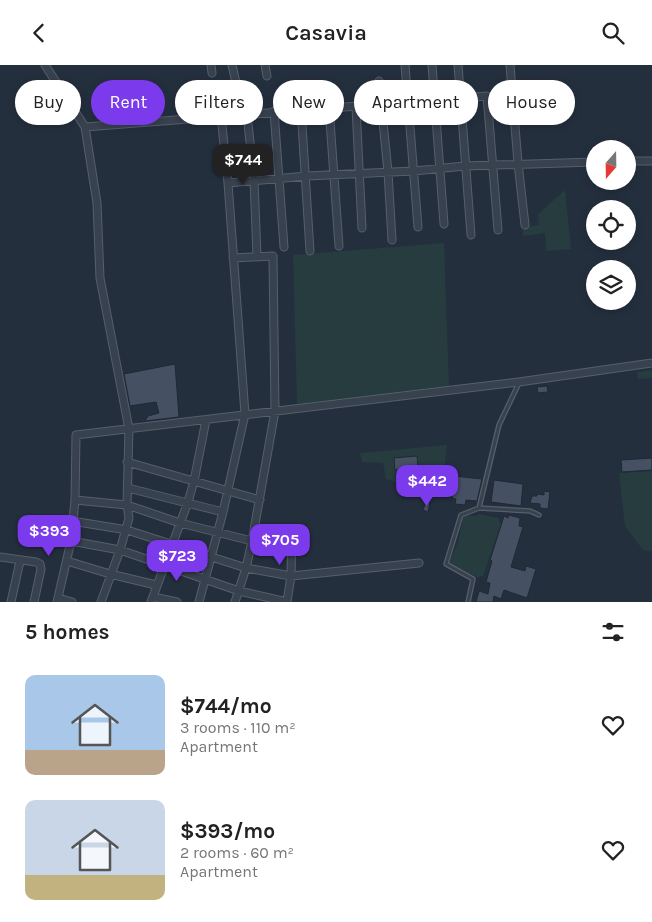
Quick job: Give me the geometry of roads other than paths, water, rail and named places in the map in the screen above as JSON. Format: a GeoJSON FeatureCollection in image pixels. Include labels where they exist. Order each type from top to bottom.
{"type":"FeatureCollection","features":[{"type":"Feature","properties":{"kind":"street"},"geometry":{"type":"LineString","coordinates":[[45,65],[85,127],[97,203],[100,277],[129,429],[127,462],[127,505],[129,518],[127,530],[101,602]]}},
{"type":"Feature","properties":{"kind":"street"},"geometry":{"type":"LineString","coordinates":[[232,65],[236,80]]}},
{"type":"Feature","properties":{"kind":"street"},"geometry":{"type":"LineString","coordinates":[[265,65],[267,76]]}},
{"type":"Feature","properties":{"kind":"street"},"geometry":{"type":"LineString","coordinates":[[405,65],[406,80]]}},
{"type":"Feature","properties":{"kind":"street"},"geometry":{"type":"LineString","coordinates":[[432,65],[433,80]]}},
{"type":"Feature","properties":{"kind":"street"},"geometry":{"type":"LineString","coordinates":[[458,65],[460,80]]}},
{"type":"Feature","properties":{"kind":"street"},"geometry":{"type":"LineString","coordinates":[[510,65],[525,225]]}},
{"type":"Feature","properties":{"kind":"street"},"geometry":{"type":"LineString","coordinates":[[478,97],[487,96],[498,230]]}},
{"type":"Feature","properties":{"kind":"street"},"geometry":{"type":"LineString","coordinates":[[85,127],[175,120]]}},
{"type":"Feature","properties":{"kind":"street"},"geometry":{"type":"LineString","coordinates":[[199,602],[223,512],[245,414],[222,125]]}},
{"type":"Feature","properties":{"kind":"street"},"geometry":{"type":"LineString","coordinates":[[246,125],[254,180],[257,256]]}},
{"type":"Feature","properties":{"kind":"street"},"geometry":{"type":"LineString","coordinates":[[275,125],[284,247]]}},
{"type":"Feature","properties":{"kind":"street"},"geometry":{"type":"LineString","coordinates":[[302,125],[307,176],[310,251]]}},
{"type":"Feature","properties":{"kind":"street"},"geometry":{"type":"LineString","coordinates":[[330,125],[339,246]]}},
{"type":"Feature","properties":{"kind":"street"},"geometry":{"type":"LineString","coordinates":[[357,125],[362,228]]}},
{"type":"Feature","properties":{"kind":"street"},"geometry":{"type":"LineString","coordinates":[[382,125],[388,172],[392,240]]}},
{"type":"Feature","properties":{"kind":"street"},"geometry":{"type":"LineString","coordinates":[[410,125],[418,227]]}},
{"type":"Feature","properties":{"kind":"street"},"geometry":{"type":"LineString","coordinates":[[436,125],[444,224]]}},
{"type":"Feature","properties":{"kind":"street"},"geometry":{"type":"LineString","coordinates":[[463,125],[471,235]]}},
{"type":"Feature","properties":{"kind":"street"},"geometry":{"type":"LineString","coordinates":[[636,161],[652,161]]}},
{"type":"Feature","properties":{"kind":"street"},"geometry":{"type":"LineString","coordinates":[[228,183],[465,166],[586,162]]}},
{"type":"Feature","properties":{"kind":"street"},"geometry":{"type":"LineString","coordinates":[[233,258],[273,256],[275,411],[252,541],[236,602]]}},
{"type":"Feature","properties":{"kind":"street"},"geometry":{"type":"LineString","coordinates":[[72,602],[58,600],[72,541],[76,435],[519,382],[652,363]]}},
{"type":"Feature","properties":{"kind":"street"},"geometry":{"type":"LineString","coordinates":[[177,602],[152,599],[188,502],[206,420]]}},
{"type":"Feature","properties":{"kind":"street"},"geometry":{"type":"LineString","coordinates":[[127,462],[260,499]]}},
{"type":"Feature","properties":{"kind":"street"},"geometry":{"type":"LineString","coordinates":[[128,488],[223,512]]}},
{"type":"Feature","properties":{"kind":"street"},"geometry":{"type":"LineString","coordinates":[[75,500],[127,505],[180,523],[252,541]]}},
{"type":"Feature","properties":{"kind":"street"},"geometry":{"type":"LineString","coordinates":[[72,521],[127,530],[246,569],[290,576],[419,563]]}},
{"type":"Feature","properties":{"kind":"street"},"geometry":{"type":"LineString","coordinates":[[72,541],[120,551],[238,591],[287,602],[292,531]]}},
{"type":"Feature","properties":{"kind":"street"},"geometry":{"type":"LineString","coordinates":[[0,557],[40,564],[41,569],[34,602]]}},
{"type":"Feature","properties":{"kind":"street"},"geometry":{"type":"LineString","coordinates":[[11,602],[20,561]]}},
{"type":"Feature","properties":{"kind":"street"},"geometry":{"type":"LineString","coordinates":[[67,561],[156,585]]}},
{"type":"Feature","properties":{"kind":"lane"},"geometry":{"type":"LineString","coordinates":[[478,508],[498,425],[519,382]]}},
{"type":"Feature","properties":{"kind":"lane"},"geometry":{"type":"LineString","coordinates":[[468,602],[473,579],[446,564],[461,515],[478,508],[530,511],[539,515]]}}]}
